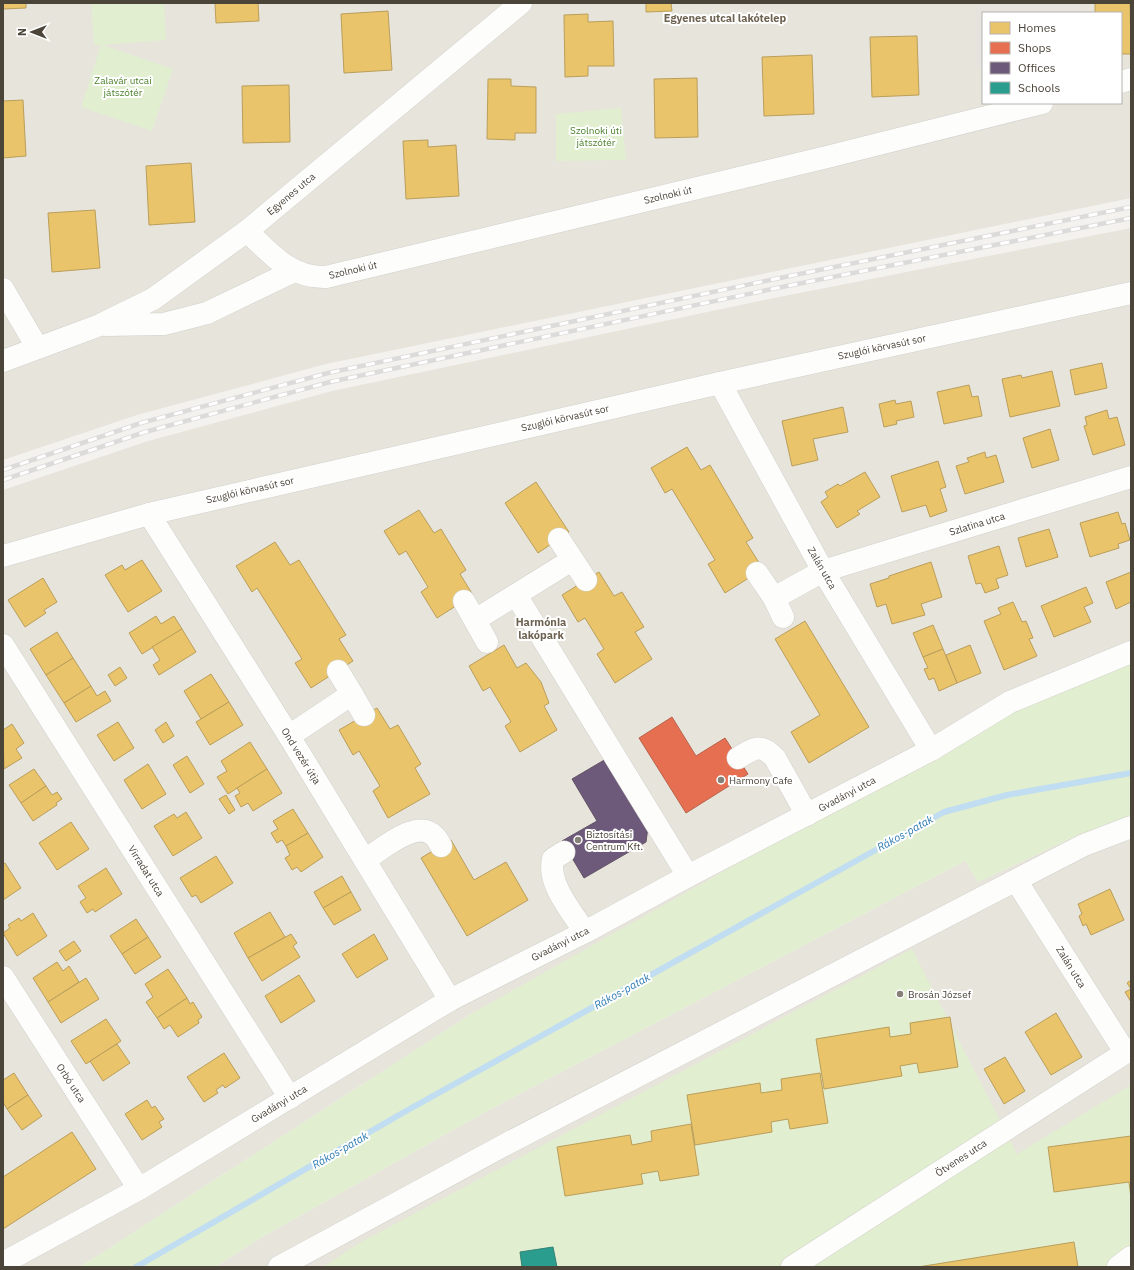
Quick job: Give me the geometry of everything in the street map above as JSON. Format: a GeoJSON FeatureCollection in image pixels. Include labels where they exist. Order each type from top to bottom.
{"type":"FeatureCollection","features":[{"type":"Feature","properties":{"kind":"street","name":"Egyenes utca"},"geometry":{"type":"LineString","coordinates":[[38,347],[100,325],[153,299],[247,231],[521,3]]}},
{"type":"Feature","properties":{"kind":"street","name":"Szolnoki út"},"geometry":{"type":"LineString","coordinates":[[247,231],[280,262],[294,271],[311,277],[326,277],[827,157],[1038,104]]}},
{"type":"Feature","properties":{"kind":"street"},"geometry":{"type":"LineString","coordinates":[[100,325],[164,324],[207,312],[294,271]]}},
{"type":"Feature","properties":{"kind":"street"},"geometry":{"type":"LineString","coordinates":[[3,289],[38,347],[3,361]]}},
{"type":"Feature","properties":{"kind":"street","name":"Szuglói körvasút sor"},"geometry":{"type":"LineString","coordinates":[[3,556],[149,514],[720,382],[1131,293]]}},
{"type":"Feature","properties":{"kind":"street","name":"Zalán utca"},"geometry":{"type":"LineString","coordinates":[[720,382],[823,571],[931,750]]}},
{"type":"Feature","properties":{"kind":"street","name":"Szlatina utca"},"geometry":{"type":"LineString","coordinates":[[757,573],[778,608],[823,571],[1131,477]]}},
{"type":"Feature","properties":{"kind":"street","name":"Ond vezér útja"},"geometry":{"type":"LineString","coordinates":[[149,514],[366,860],[450,1000]]}},
{"type":"Feature","properties":{"kind":"street"},"geometry":{"type":"LineString","coordinates":[[559,539],[586,580]]}},
{"type":"Feature","properties":{"kind":"street"},"geometry":{"type":"LineString","coordinates":[[475,620],[572,560]]}},
{"type":"Feature","properties":{"kind":"street"},"geometry":{"type":"LineString","coordinates":[[516,595],[688,876]]}},
{"type":"Feature","properties":{"kind":"street"},"geometry":{"type":"LineString","coordinates":[[464,601],[487,642]]}},
{"type":"Feature","properties":{"kind":"street","name":"Virradat utca"},"geometry":{"type":"LineString","coordinates":[[3,645],[290,1098]]}},
{"type":"Feature","properties":{"kind":"street","name":"Gvadányi utca"},"geometry":{"type":"LineString","coordinates":[[3,1263],[139,1189],[450,1000],[585,932],[688,876],[931,750],[1010,702],[1131,652]]}},
{"type":"Feature","properties":{"kind":"street"},"geometry":{"type":"LineString","coordinates":[[338,671],[364,715]]}},
{"type":"Feature","properties":{"kind":"street"},"geometry":{"type":"LineString","coordinates":[[289,736],[352,694]]}},
{"type":"Feature","properties":{"kind":"street"},"geometry":{"type":"LineString","coordinates":[[738,758],[752,749],[762,748],[768,751],[775,758],[808,815]]}},
{"type":"Feature","properties":{"kind":"street"},"geometry":{"type":"LineString","coordinates":[[279,1267],[512,1141],[1017,882],[1084,845],[1131,827]]}},
{"type":"Feature","properties":{"kind":"street"},"geometry":{"type":"LineString","coordinates":[[366,860],[405,834],[415,831],[424,831],[434,835],[441,846]]}},
{"type":"Feature","properties":{"kind":"street"},"geometry":{"type":"LineString","coordinates":[[564,852],[553,859],[551,867],[556,886],[585,932]]}},
{"type":"Feature","properties":{"kind":"street","name":"Zalán utca"},"geometry":{"type":"LineString","coordinates":[[1017,882],[1128,1050]]}},
{"type":"Feature","properties":{"kind":"street","name":"Orbó utca"},"geometry":{"type":"LineString","coordinates":[[3,977],[139,1189]]}},
{"type":"Feature","properties":{"kind":"street","name":"Ötvenes utca"},"geometry":{"type":"LineString","coordinates":[[792,1267],[1128,1050]]}},
{"type":"Feature","properties":{"kind":"street"},"geometry":{"type":"LineString","coordinates":[[1118,1267],[1131,1257]]}},
{"type":"Feature","properties":{"kind":"shaded area"},"geometry":{"type":"Polygon","coordinates":[[[3,3],[1131,3],[1131,198],[326,364],[137,415],[3,460],[3,3]]]}},
{"type":"Feature","properties":{"kind":"shaded area"},"geometry":{"type":"Polygon","coordinates":[[[976,3],[1080,3],[1080,12],[982,12],[982,67],[977,68],[976,3]]]}},
{"type":"Feature","properties":{"kind":"shaded area"},"geometry":{"type":"Polygon","coordinates":[[[1131,228],[1131,659],[471,1014],[80,1267],[3,1267],[3,490],[148,441],[332,391],[774,298],[1131,228]]]}},
{"type":"Feature","properties":{"kind":"shaded area"},"geometry":{"type":"Polygon","coordinates":[[[1131,815],[1131,1267],[215,1267],[262,1237],[489,1110],[965,861],[978,882],[1078,835],[1131,815]]]}},
{"type":"Feature","properties":{"kind":"green space","name":"Zalavár utcai játszótér"},"geometry":{"type":"Polygon","coordinates":[[[91,3],[164,3],[166,40],[102,45],[173,69],[152,131],[81,107],[101,45],[94,45],[91,3]]]}},
{"type":"Feature","properties":{"kind":"green space","name":"Szolnoki úti játszótér"},"geometry":{"type":"Polygon","coordinates":[[[621,108],[626,160],[556,161],[556,114],[621,108]]]}},
{"type":"Feature","properties":{"kind":"green space"},"geometry":{"type":"Polygon","coordinates":[[[1131,659],[1131,815],[1078,835],[978,882],[965,861],[489,1110],[262,1237],[215,1267],[80,1267],[471,1014],[997,717],[1131,659]]]}},
{"type":"Feature","properties":{"kind":"green space"},"geometry":{"type":"Polygon","coordinates":[[[912,949],[1017,1154],[1131,1085],[1131,1267],[323,1267],[361,1242],[912,949]]]}},
{"type":"Feature","properties":{"kind":"building: Homes"},"geometry":{"type":"Polygon","coordinates":[[[3,3],[26,3],[26,8],[3,9],[3,3]]]}},
{"type":"Feature","properties":{"kind":"building: Homes"},"geometry":{"type":"Polygon","coordinates":[[[215,3],[258,3],[259,21],[216,23],[215,3]]]}},
{"type":"Feature","properties":{"kind":"building: Homes"},"geometry":{"type":"Polygon","coordinates":[[[646,3],[671,3],[672,11],[646,12],[646,3]]]}},
{"type":"Feature","properties":{"kind":"building: Homes"},"geometry":{"type":"Polygon","coordinates":[[[1095,3],[1130,3],[1131,54],[1122,54],[1122,12],[1095,12],[1095,3]]]}},
{"type":"Feature","properties":{"kind":"building: Homes"},"geometry":{"type":"Polygon","coordinates":[[[388,11],[392,70],[344,73],[341,14],[388,11]]]}},
{"type":"Feature","properties":{"kind":"building: Homes"},"geometry":{"type":"Polygon","coordinates":[[[588,14],[588,22],[613,21],[614,66],[588,66],[588,76],[565,77],[564,15],[588,14]]]}},
{"type":"Feature","properties":{"kind":"building: Homes"},"geometry":{"type":"Polygon","coordinates":[[[917,36],[919,95],[872,97],[870,37],[917,36]]]}},
{"type":"Feature","properties":{"kind":"building: Homes"},"geometry":{"type":"Polygon","coordinates":[[[812,55],[814,114],[764,116],[762,57],[812,55]]]}},
{"type":"Feature","properties":{"kind":"building: Homes"},"geometry":{"type":"Polygon","coordinates":[[[697,78],[698,137],[655,138],[654,79],[697,78]]]}},
{"type":"Feature","properties":{"kind":"building: Homes"},"geometry":{"type":"Polygon","coordinates":[[[488,79],[511,79],[511,86],[536,87],[536,133],[515,133],[515,140],[487,139],[488,79]]]}},
{"type":"Feature","properties":{"kind":"building: Homes"},"geometry":{"type":"Polygon","coordinates":[[[289,85],[290,142],[243,143],[242,86],[289,85]]]}},
{"type":"Feature","properties":{"kind":"building: Homes"},"geometry":{"type":"Polygon","coordinates":[[[23,100],[26,156],[3,158],[3,101],[23,100]]]}},
{"type":"Feature","properties":{"kind":"building: Homes"},"geometry":{"type":"Polygon","coordinates":[[[428,140],[428,147],[456,145],[459,196],[406,199],[403,141],[428,140]]]}},
{"type":"Feature","properties":{"kind":"building: Homes"},"geometry":{"type":"Polygon","coordinates":[[[191,163],[195,222],[149,225],[146,166],[191,163]]]}},
{"type":"Feature","properties":{"kind":"building: Homes"},"geometry":{"type":"Polygon","coordinates":[[[95,210],[100,268],[52,272],[48,213],[95,210]]]}},
{"type":"Feature","properties":{"kind":"building: Homes"},"geometry":{"type":"Polygon","coordinates":[[[1102,363],[1107,388],[1075,395],[1070,370],[1102,363]]]}},
{"type":"Feature","properties":{"kind":"building: Homes"},"geometry":{"type":"Polygon","coordinates":[[[1052,371],[1060,406],[1010,417],[1002,379],[1021,375],[1022,378],[1052,371]]]}},
{"type":"Feature","properties":{"kind":"building: Homes"},"geometry":{"type":"Polygon","coordinates":[[[969,385],[972,397],[978,396],[982,416],[944,424],[937,392],[969,385]]]}},
{"type":"Feature","properties":{"kind":"building: Homes"},"geometry":{"type":"Polygon","coordinates":[[[895,400],[896,404],[911,401],[914,417],[896,421],[897,424],[884,427],[879,404],[895,400]]]}},
{"type":"Feature","properties":{"kind":"building: Homes"},"geometry":{"type":"Polygon","coordinates":[[[843,407],[848,432],[813,439],[818,460],[792,466],[782,421],[843,407]]]}},
{"type":"Feature","properties":{"kind":"building: Homes"},"geometry":{"type":"Polygon","coordinates":[[[1107,410],[1109,419],[1117,417],[1125,445],[1093,455],[1084,426],[1087,425],[1085,417],[1107,410]]]}},
{"type":"Feature","properties":{"kind":"building: Homes"},"geometry":{"type":"Polygon","coordinates":[[[1050,429],[1059,460],[1032,468],[1023,438],[1050,429]]]}},
{"type":"Feature","properties":{"kind":"building: Homes"},"geometry":{"type":"Polygon","coordinates":[[[687,447],[701,470],[710,465],[753,538],[746,542],[763,569],[725,593],[708,564],[715,560],[672,489],[665,493],[651,468],[687,447]]]}},
{"type":"Feature","properties":{"kind":"building: Homes"},"geometry":{"type":"Polygon","coordinates":[[[985,452],[986,458],[996,455],[1004,482],[965,494],[956,466],[969,462],[967,458],[985,452]]]}},
{"type":"Feature","properties":{"kind":"building: Homes"},"geometry":{"type":"Polygon","coordinates":[[[938,461],[946,487],[940,489],[947,511],[930,517],[926,505],[902,512],[891,476],[938,461]]]}},
{"type":"Feature","properties":{"kind":"building: Homes"},"geometry":{"type":"Polygon","coordinates":[[[865,472],[880,497],[857,511],[860,514],[837,528],[821,502],[828,497],[825,492],[838,484],[840,486],[865,472]]]}},
{"type":"Feature","properties":{"kind":"building: Homes"},"geometry":{"type":"Polygon","coordinates":[[[536,482],[569,532],[538,553],[505,503],[536,482]]]}},
{"type":"Feature","properties":{"kind":"building: Homes"},"geometry":{"type":"Polygon","coordinates":[[[419,510],[434,533],[441,529],[466,570],[460,574],[473,595],[437,618],[421,592],[428,587],[406,551],[399,555],[384,531],[419,510]]]}},
{"type":"Feature","properties":{"kind":"building: Homes"},"geometry":{"type":"Polygon","coordinates":[[[1118,512],[1122,524],[1125,523],[1130,540],[1118,544],[1119,548],[1090,557],[1080,523],[1118,512]]]}},
{"type":"Feature","properties":{"kind":"building: Homes"},"geometry":{"type":"Polygon","coordinates":[[[1049,529],[1058,557],[1026,567],[1018,538],[1049,529]]]}},
{"type":"Feature","properties":{"kind":"building: Homes"},"geometry":{"type":"Polygon","coordinates":[[[275,542],[290,565],[299,560],[346,635],[339,639],[353,661],[311,688],[295,663],[302,659],[257,588],[252,592],[236,566],[275,542]]]}},
{"type":"Feature","properties":{"kind":"building: Homes"},"geometry":{"type":"Polygon","coordinates":[[[999,546],[1008,575],[996,579],[999,588],[985,593],[981,583],[976,584],[968,556],[999,546]]]}},
{"type":"Feature","properties":{"kind":"building: Homes"},"geometry":{"type":"Polygon","coordinates":[[[142,560],[162,591],[128,612],[105,575],[122,565],[125,570],[142,560]]]}},
{"type":"Feature","properties":{"kind":"building: Homes"},"geometry":{"type":"Polygon","coordinates":[[[931,562],[942,597],[921,604],[925,615],[892,624],[886,604],[877,607],[870,584],[931,562]]]}},
{"type":"Feature","properties":{"kind":"building: Homes"},"geometry":{"type":"Polygon","coordinates":[[[599,572],[614,596],[622,592],[644,627],[635,632],[652,659],[615,683],[597,654],[604,649],[585,618],[578,622],[562,595],[599,572]]]}},
{"type":"Feature","properties":{"kind":"building: Homes"},"geometry":{"type":"Polygon","coordinates":[[[1131,572],[1131,602],[1116,609],[1106,582],[1131,572]]]}},
{"type":"Feature","properties":{"kind":"building: Homes"},"geometry":{"type":"Polygon","coordinates":[[[43,578],[57,602],[44,610],[46,613],[25,627],[8,600],[43,578]]]}},
{"type":"Feature","properties":{"kind":"building: Homes"},"geometry":{"type":"Polygon","coordinates":[[[1086,587],[1093,603],[1084,607],[1091,622],[1054,637],[1041,606],[1086,587]]]}},
{"type":"Feature","properties":{"kind":"building: Homes"},"geometry":{"type":"Polygon","coordinates":[[[1013,602],[1022,622],[1026,621],[1033,638],[1029,639],[1037,656],[1004,670],[984,621],[1001,614],[998,608],[1013,602]]]}},
{"type":"Feature","properties":{"kind":"building: Homes"},"geometry":{"type":"Polygon","coordinates":[[[156,616],[161,624],[174,616],[182,629],[142,654],[129,633],[156,616]]]}},
{"type":"Feature","properties":{"kind":"building: Homes"},"geometry":{"type":"Polygon","coordinates":[[[805,621],[869,727],[809,763],[791,732],[820,715],[775,639],[805,621]]]}},
{"type":"Feature","properties":{"kind":"building: Homes"},"geometry":{"type":"Polygon","coordinates":[[[933,625],[943,649],[923,657],[913,633],[933,625]]]}},
{"type":"Feature","properties":{"kind":"building: Homes"},"geometry":{"type":"Polygon","coordinates":[[[182,629],[196,652],[159,675],[153,665],[160,660],[152,647],[182,629]]]}},
{"type":"Feature","properties":{"kind":"building: Homes"},"geometry":{"type":"Polygon","coordinates":[[[57,632],[73,658],[46,675],[30,649],[57,632]]]}},
{"type":"Feature","properties":{"kind":"building: Homes"},"geometry":{"type":"Polygon","coordinates":[[[504,645],[517,668],[526,663],[541,682],[549,703],[544,706],[557,730],[520,752],[505,726],[511,722],[490,687],[483,691],[469,666],[504,645]]]}},
{"type":"Feature","properties":{"kind":"building: Homes"},"geometry":{"type":"Polygon","coordinates":[[[970,645],[981,673],[957,683],[946,655],[970,645]]]}},
{"type":"Feature","properties":{"kind":"building: Homes"},"geometry":{"type":"Polygon","coordinates":[[[943,649],[957,683],[939,691],[934,678],[929,680],[924,669],[928,668],[923,657],[943,649]]]}},
{"type":"Feature","properties":{"kind":"building: Homes"},"geometry":{"type":"Polygon","coordinates":[[[73,658],[91,686],[64,703],[46,675],[73,658]]]}},
{"type":"Feature","properties":{"kind":"building: Homes"},"geometry":{"type":"Polygon","coordinates":[[[120,667],[127,678],[115,686],[108,675],[120,667]]]}},
{"type":"Feature","properties":{"kind":"building: Homes"},"geometry":{"type":"Polygon","coordinates":[[[211,674],[229,702],[201,719],[184,691],[211,674]]]}},
{"type":"Feature","properties":{"kind":"building: Homes"},"geometry":{"type":"Polygon","coordinates":[[[91,686],[97,696],[105,691],[111,701],[76,722],[64,703],[91,686]]]}},
{"type":"Feature","properties":{"kind":"building: Homes"},"geometry":{"type":"Polygon","coordinates":[[[229,702],[243,725],[210,745],[196,722],[229,702]]]}},
{"type":"Feature","properties":{"kind":"building: Homes"},"geometry":{"type":"Polygon","coordinates":[[[377,708],[390,729],[398,725],[421,764],[415,768],[430,794],[388,818],[373,791],[380,786],[359,751],[353,755],[339,730],[377,708]]]}},
{"type":"Feature","properties":{"kind":"building: Homes"},"geometry":{"type":"Polygon","coordinates":[[[118,722],[134,748],[114,761],[97,735],[118,722]]]}},
{"type":"Feature","properties":{"kind":"building: Homes"},"geometry":{"type":"Polygon","coordinates":[[[166,722],[174,736],[163,743],[155,730],[166,722]]]}},
{"type":"Feature","properties":{"kind":"building: Homes"},"geometry":{"type":"Polygon","coordinates":[[[12,724],[24,743],[16,749],[22,758],[4,769],[3,730],[12,724]]]}},
{"type":"Feature","properties":{"kind":"building: Homes"},"geometry":{"type":"Polygon","coordinates":[[[250,742],[267,769],[228,794],[217,777],[227,771],[221,761],[250,742]]]}},
{"type":"Feature","properties":{"kind":"building: Homes"},"geometry":{"type":"Polygon","coordinates":[[[187,756],[204,784],[190,793],[173,765],[187,756]]]}},
{"type":"Feature","properties":{"kind":"building: Homes"},"geometry":{"type":"Polygon","coordinates":[[[148,764],[166,794],[142,809],[124,780],[148,764]]]}},
{"type":"Feature","properties":{"kind":"building: Homes"},"geometry":{"type":"Polygon","coordinates":[[[34,769],[46,786],[21,803],[9,785],[34,769]]]}},
{"type":"Feature","properties":{"kind":"building: Homes"},"geometry":{"type":"Polygon","coordinates":[[[267,769],[282,793],[253,811],[248,803],[241,807],[235,796],[240,793],[237,788],[267,769]]]}},
{"type":"Feature","properties":{"kind":"building: Homes"},"geometry":{"type":"Polygon","coordinates":[[[46,786],[52,795],[57,792],[62,799],[56,803],[57,805],[33,821],[21,803],[46,786]]]}},
{"type":"Feature","properties":{"kind":"building: Homes"},"geometry":{"type":"Polygon","coordinates":[[[226,795],[235,810],[229,814],[219,799],[226,795]]]}},
{"type":"Feature","properties":{"kind":"building: Homes"},"geometry":{"type":"Polygon","coordinates":[[[293,809],[308,833],[286,846],[282,840],[277,843],[271,833],[278,829],[273,821],[293,809]]]}},
{"type":"Feature","properties":{"kind":"building: Homes"},"geometry":{"type":"Polygon","coordinates":[[[186,812],[202,838],[173,856],[154,826],[174,814],[177,818],[186,812]]]}},
{"type":"Feature","properties":{"kind":"building: Homes"},"geometry":{"type":"Polygon","coordinates":[[[71,822],[89,849],[57,870],[39,843],[71,822]]]}},
{"type":"Feature","properties":{"kind":"building: Homes"},"geometry":{"type":"Polygon","coordinates":[[[308,833],[323,857],[301,872],[297,867],[292,870],[285,858],[290,855],[286,846],[308,833]]]}},
{"type":"Feature","properties":{"kind":"building: Homes"},"geometry":{"type":"Polygon","coordinates":[[[451,840],[474,880],[506,862],[528,900],[467,936],[421,858],[451,840]]]}},
{"type":"Feature","properties":{"kind":"building: Homes"},"geometry":{"type":"Polygon","coordinates":[[[216,856],[233,883],[201,903],[196,895],[192,897],[180,878],[216,856]]]}},
{"type":"Feature","properties":{"kind":"building: Homes"},"geometry":{"type":"Polygon","coordinates":[[[5,863],[21,888],[3,900],[3,864],[5,863]]]}},
{"type":"Feature","properties":{"kind":"building: Homes"},"geometry":{"type":"Polygon","coordinates":[[[106,868],[122,894],[95,912],[93,909],[87,913],[80,902],[86,898],[78,886],[106,868]]]}},
{"type":"Feature","properties":{"kind":"building: Homes"},"geometry":{"type":"Polygon","coordinates":[[[342,876],[351,892],[323,908],[314,892],[342,876]]]}},
{"type":"Feature","properties":{"kind":"building: Homes"},"geometry":{"type":"Polygon","coordinates":[[[1110,889],[1124,920],[1091,935],[1086,924],[1083,926],[1079,916],[1082,914],[1078,904],[1110,889]]]}},
{"type":"Feature","properties":{"kind":"building: Homes"},"geometry":{"type":"Polygon","coordinates":[[[351,892],[361,910],[334,925],[323,908],[351,892]]]}},
{"type":"Feature","properties":{"kind":"building: Homes"},"geometry":{"type":"Polygon","coordinates":[[[270,912],[285,937],[248,958],[234,933],[270,912]]]}},
{"type":"Feature","properties":{"kind":"building: Homes"},"geometry":{"type":"Polygon","coordinates":[[[33,913],[47,936],[17,956],[3,933],[10,928],[8,925],[19,918],[21,921],[33,913]]]}},
{"type":"Feature","properties":{"kind":"building: Homes"},"geometry":{"type":"Polygon","coordinates":[[[136,919],[148,937],[122,954],[110,936],[136,919]]]}},
{"type":"Feature","properties":{"kind":"building: Homes"},"geometry":{"type":"Polygon","coordinates":[[[291,934],[297,943],[293,946],[300,957],[262,981],[248,958],[291,934]]]}},
{"type":"Feature","properties":{"kind":"building: Homes"},"geometry":{"type":"Polygon","coordinates":[[[374,934],[388,959],[357,978],[342,954],[374,934]]]}},
{"type":"Feature","properties":{"kind":"building: Homes"},"geometry":{"type":"Polygon","coordinates":[[[148,937],[161,957],[135,974],[122,954],[148,937]]]}},
{"type":"Feature","properties":{"kind":"building: Homes"},"geometry":{"type":"Polygon","coordinates":[[[74,941],[81,951],[66,961],[59,951],[74,941]]]}},
{"type":"Feature","properties":{"kind":"building: Homes"},"geometry":{"type":"Polygon","coordinates":[[[57,962],[63,971],[69,966],[79,982],[48,1002],[33,978],[57,962]]]}},
{"type":"Feature","properties":{"kind":"building: Homes"},"geometry":{"type":"Polygon","coordinates":[[[168,969],[187,998],[157,1018],[146,1002],[153,997],[145,984],[168,969]]]}},
{"type":"Feature","properties":{"kind":"building: Homes"},"geometry":{"type":"Polygon","coordinates":[[[299,975],[315,1001],[281,1023],[265,996],[299,975]]]}},
{"type":"Feature","properties":{"kind":"building: Homes"},"geometry":{"type":"Polygon","coordinates":[[[86,978],[99,999],[61,1023],[48,1002],[86,978]]]}},
{"type":"Feature","properties":{"kind":"building: Homes"},"geometry":{"type":"Polygon","coordinates":[[[1131,980],[1131,989],[1127,983],[1131,980]]]}},
{"type":"Feature","properties":{"kind":"building: Homes"},"geometry":{"type":"Polygon","coordinates":[[[1131,989],[1131,1002],[1125,992],[1131,989]]]}},
{"type":"Feature","properties":{"kind":"building: Homes"},"geometry":{"type":"Polygon","coordinates":[[[187,998],[190,1004],[193,1002],[202,1017],[198,1020],[199,1023],[178,1037],[170,1025],[164,1029],[157,1018],[187,998]]]}},
{"type":"Feature","properties":{"kind":"building: Homes"},"geometry":{"type":"Polygon","coordinates":[[[1056,1013],[1082,1057],[1051,1075],[1025,1032],[1056,1013]]]}},
{"type":"Feature","properties":{"kind":"building: Homes"},"geometry":{"type":"Polygon","coordinates":[[[950,1017],[958,1067],[919,1073],[917,1063],[900,1066],[902,1076],[824,1089],[816,1039],[889,1027],[890,1037],[911,1034],[910,1023],[950,1017]]]}},
{"type":"Feature","properties":{"kind":"building: Homes"},"geometry":{"type":"Polygon","coordinates":[[[106,1019],[121,1041],[86,1064],[71,1041],[106,1019]]]}},
{"type":"Feature","properties":{"kind":"building: Homes"},"geometry":{"type":"Polygon","coordinates":[[[117,1044],[130,1063],[103,1081],[90,1061],[117,1044]]]}},
{"type":"Feature","properties":{"kind":"building: Homes"},"geometry":{"type":"Polygon","coordinates":[[[224,1053],[240,1078],[225,1088],[223,1085],[216,1090],[218,1093],[204,1102],[187,1077],[224,1053]]]}},
{"type":"Feature","properties":{"kind":"building: Homes"},"geometry":{"type":"Polygon","coordinates":[[[1005,1057],[1025,1091],[1004,1104],[984,1069],[1005,1057]]]}},
{"type":"Feature","properties":{"kind":"building: Homes"},"geometry":{"type":"Polygon","coordinates":[[[14,1073],[28,1095],[7,1109],[3,1102],[3,1080],[14,1073]]]}},
{"type":"Feature","properties":{"kind":"building: Homes"},"geometry":{"type":"Polygon","coordinates":[[[820,1073],[828,1123],[790,1129],[788,1119],[771,1122],[772,1132],[695,1145],[687,1095],[760,1083],[761,1093],[782,1090],[781,1079],[820,1073]]]}},
{"type":"Feature","properties":{"kind":"building: Homes"},"geometry":{"type":"Polygon","coordinates":[[[28,1095],[42,1116],[22,1130],[7,1109],[28,1095]]]}},
{"type":"Feature","properties":{"kind":"building: Homes"},"geometry":{"type":"Polygon","coordinates":[[[147,1100],[152,1108],[155,1106],[164,1119],[159,1122],[162,1127],[142,1140],[125,1114],[147,1100]]]}},
{"type":"Feature","properties":{"kind":"building: Homes"},"geometry":{"type":"Polygon","coordinates":[[[691,1124],[699,1175],[660,1181],[658,1171],[641,1174],[643,1184],[565,1196],[557,1147],[630,1135],[632,1145],[652,1141],[651,1131],[691,1124]]]}},
{"type":"Feature","properties":{"kind":"building: Homes"},"geometry":{"type":"Polygon","coordinates":[[[72,1132],[96,1169],[3,1229],[3,1177],[72,1132]]]}},
{"type":"Feature","properties":{"kind":"building: Homes"},"geometry":{"type":"Polygon","coordinates":[[[1131,1136],[1131,1198],[1129,1182],[1054,1192],[1048,1147],[1131,1136]]]}},
{"type":"Feature","properties":{"kind":"building: Homes"},"geometry":{"type":"Polygon","coordinates":[[[1074,1242],[1078,1267],[918,1267],[1074,1242]]]}},
{"type":"Feature","properties":{"kind":"building: Shops"},"geometry":{"type":"Polygon","coordinates":[[[672,717],[696,756],[725,738],[748,774],[686,813],[639,738],[672,717]]]}},
{"type":"Feature","properties":{"kind":"building: Offices"},"geometry":{"type":"Polygon","coordinates":[[[606,759],[648,827],[646,842],[584,878],[562,841],[597,821],[572,779],[606,759]]]}},
{"type":"Feature","properties":{"kind":"building: Schools"},"geometry":{"type":"Polygon","coordinates":[[[553,1247],[557,1267],[522,1267],[520,1252],[553,1247]]]}},
{"type":"Feature","properties":{"kind":"waterway","name":"Rákos-patak"},"geometry":{"type":"LineString","coordinates":[[136,1267],[406,1111],[944,812],[1007,795],[1131,773]]}},
{"type":"Feature","properties":{"kind":"railway"},"geometry":{"type":"LineString","coordinates":[[3,470],[141,423],[328,373],[770,280],[1131,207]]}},
{"type":"Feature","properties":{"kind":"railway"},"geometry":{"type":"LineString","coordinates":[[3,480],[145,432],[330,382],[772,289],[1131,218]]}},
{"type":"Feature","properties":{"kind":"place","name":"Harmony Cafe"},"geometry":{"type":"Point","coordinates":[721,780]}},
{"type":"Feature","properties":{"kind":"place","name":"Biztosítási Centrum Kft."},"geometry":{"type":"Point","coordinates":[578,840]}},
{"type":"Feature","properties":{"kind":"place","name":"Brosán József"},"geometry":{"type":"Point","coordinates":[900,994]}},
{"type":"Feature","properties":{"kind":"district","name":"Egyenes utcai lakótelep"},"geometry":{"type":"Point","coordinates":[725,18]}},
{"type":"Feature","properties":{"kind":"district","name":"Harmónia lakópark"},"geometry":{"type":"Point","coordinates":[541,628]}}]}
